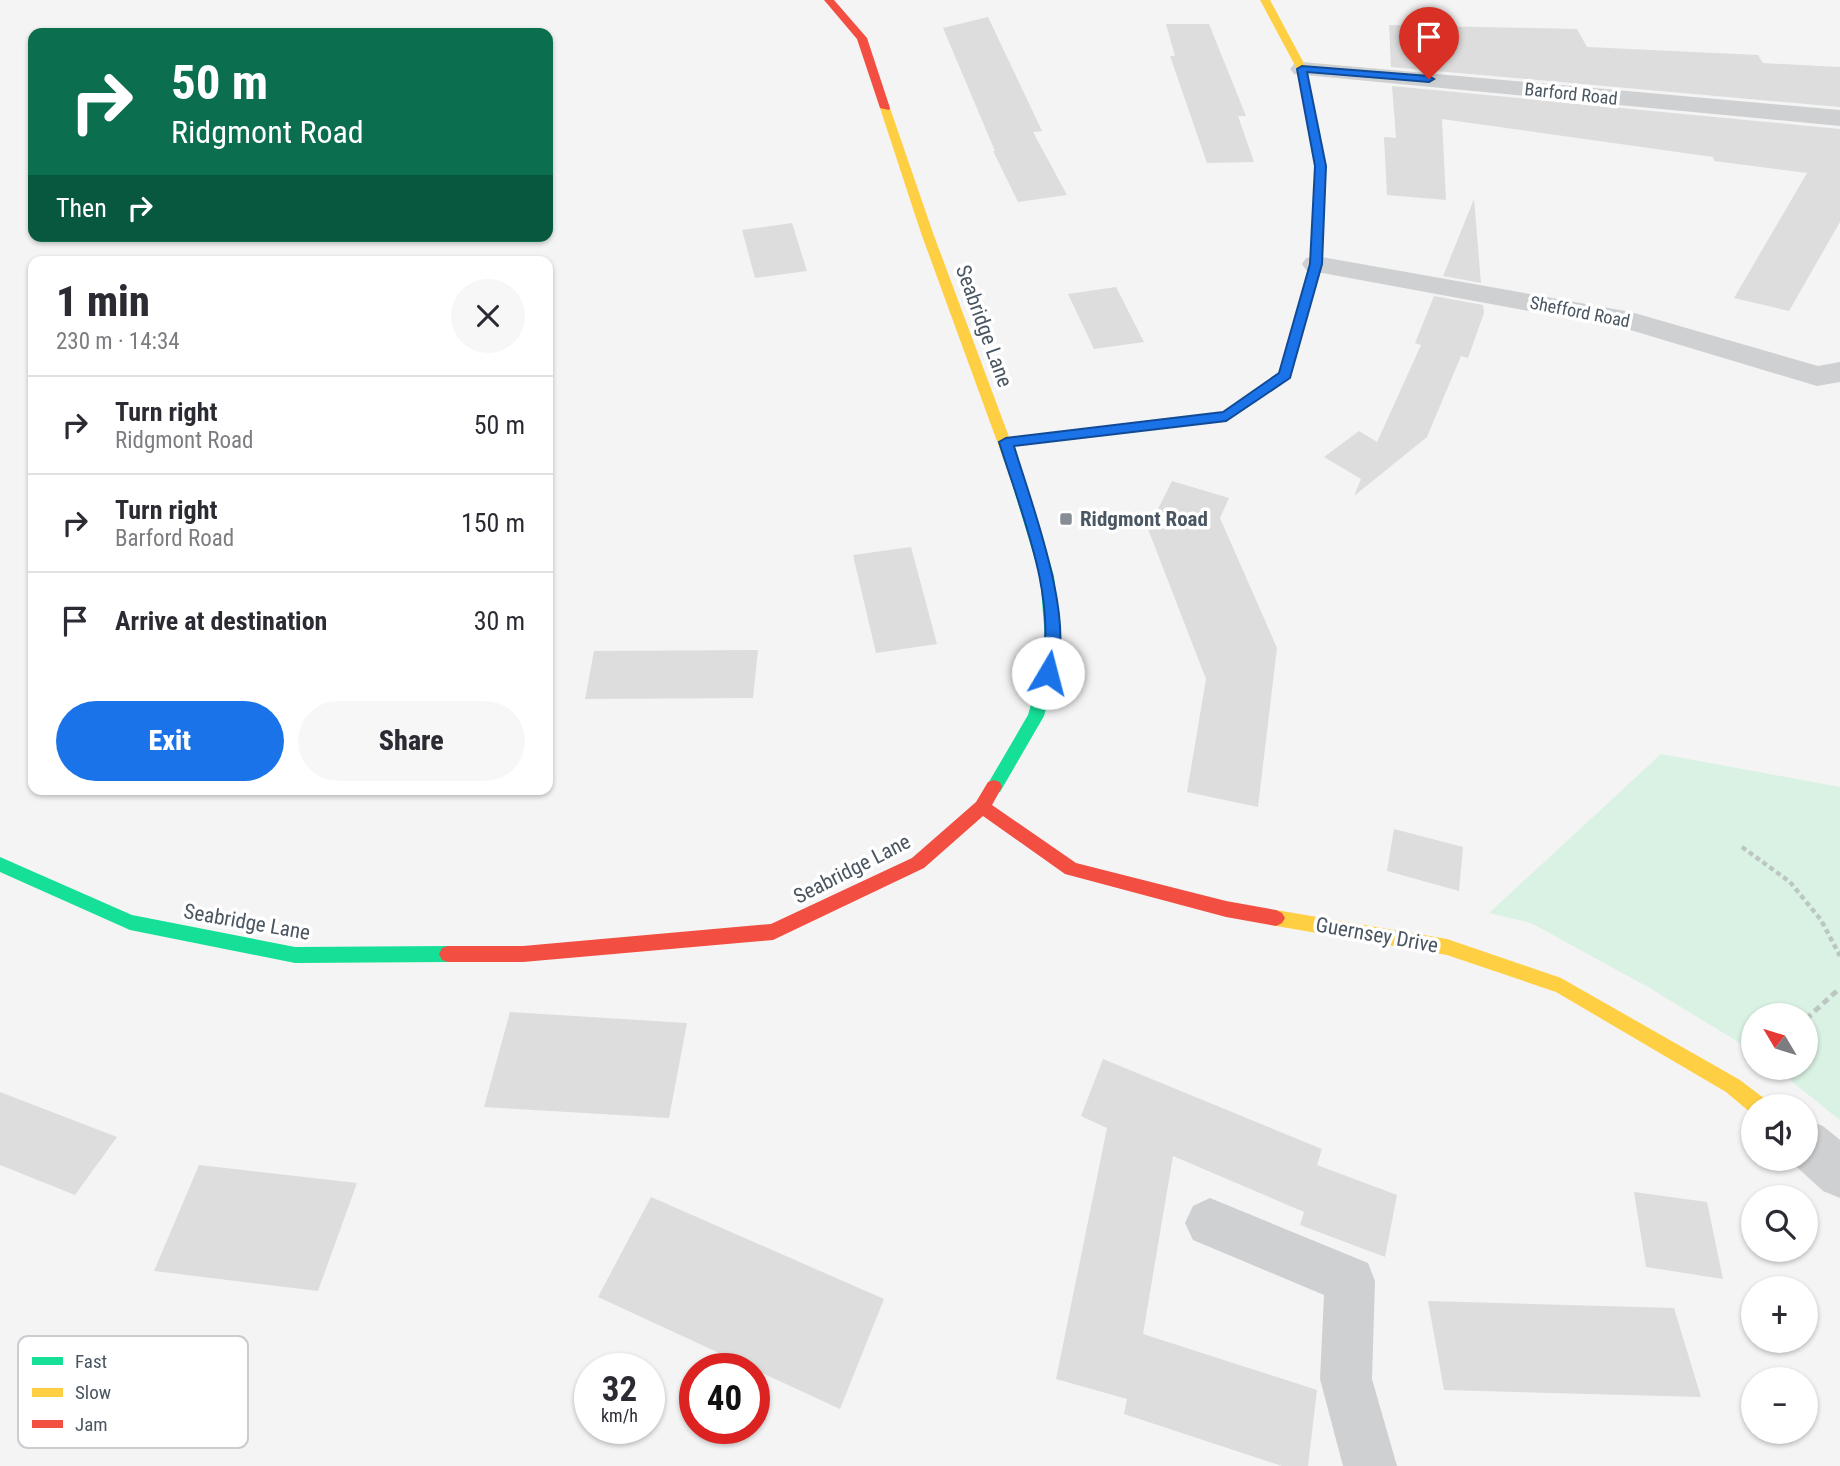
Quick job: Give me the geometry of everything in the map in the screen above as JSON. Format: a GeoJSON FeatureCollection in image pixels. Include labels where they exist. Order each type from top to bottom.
{"type":"FeatureCollection","features":[{"type":"Feature","properties":{"kind":"street","name":"Seabridge Lane"},"geometry":{"type":"LineString","coordinates":[[0,864],[130,922],[295,955],[523,954],[773,932],[918,863],[982,807],[1036,716],[1054,651],[1047,576],[1006,442],[928,233],[862,38],[829,0]]}},
{"type":"Feature","properties":{"kind":"street"},"geometry":{"type":"LineString","coordinates":[[1006,442],[1226,416],[1285,375],[1316,264],[1320,166],[1302,69],[1265,0]]}},
{"type":"Feature","properties":{"kind":"street","name":"Barford Road"},"geometry":{"type":"LineString","coordinates":[[1302,69],[1454,81],[1704,108],[1840,118]]}},
{"type":"Feature","properties":{"kind":"street","name":"Shefford Road"},"geometry":{"type":"LineString","coordinates":[[1316,264],[1631,321],[1817,376],[1840,372]]}},
{"type":"Feature","properties":{"kind":"street","name":"Guernsey Drive"},"geometry":{"type":"LineString","coordinates":[[982,807],[1070,869],[1226,908],[1447,947],[1561,986],[1721,1079],[1742,1094]]}},
{"type":"Feature","properties":{"kind":"street"},"geometry":{"type":"LineString","coordinates":[[1818,1152],[1840,1174]]}},
{"type":"Feature","properties":{"kind":"street"},"geometry":{"type":"LineString","coordinates":[[1210,1223],[1350,1281],[1346,1378],[1370,1466]]}},
{"type":"Feature","properties":{"kind":"path"},"geometry":{"type":"LineString","coordinates":[[1742,847],[1790,882],[1821,919],[1840,956]]}},
{"type":"Feature","properties":{"kind":"path"},"geometry":{"type":"LineString","coordinates":[[1818,1007],[1840,988]]}},
{"type":"Feature","properties":{"kind":"green space"},"geometry":{"type":"Polygon","coordinates":[[[1661,754],[1840,787],[1840,1120],[1818,1102],[1818,1094],[1808,1094],[1790,1080],[1818,1080],[1818,1003],[1741,1003],[1741,1044],[1648,987],[1531,923],[1489,913],[1661,754]]]}},
{"type":"Feature","properties":{"kind":"building"},"geometry":{"type":"Polygon","coordinates":[[[988,17],[1042,131],[1033,132],[1067,195],[1018,202],[993,151],[943,28],[988,17]]]}},
{"type":"Feature","properties":{"kind":"building"},"geometry":{"type":"Polygon","coordinates":[[[1166,24],[1209,24],[1246,116],[1238,116],[1254,162],[1207,163],[1170,56],[1175,56],[1166,24]]]}},
{"type":"Feature","properties":{"kind":"building"},"geometry":{"type":"Polygon","coordinates":[[[1389,25],[1577,29],[1587,47],[1758,55],[1763,63],[1840,67],[1840,107],[1391,67],[1389,25]]]}},
{"type":"Feature","properties":{"kind":"building"},"geometry":{"type":"Polygon","coordinates":[[[1392,86],[1840,129],[1840,222],[1789,311],[1734,298],[1807,173],[1442,119],[1446,200],[1387,195],[1384,137],[1396,138],[1392,86]]]}},
{"type":"Feature","properties":{"kind":"building"},"geometry":{"type":"Polygon","coordinates":[[[1474,199],[1481,283],[1443,276],[1474,199]]]}},
{"type":"Feature","properties":{"kind":"building"},"geometry":{"type":"Polygon","coordinates":[[[792,223],[807,271],[755,278],[742,230],[792,223]]]}},
{"type":"Feature","properties":{"kind":"building"},"geometry":{"type":"Polygon","coordinates":[[[1116,287],[1144,342],[1094,349],[1068,294],[1116,287]]]}},
{"type":"Feature","properties":{"kind":"building"},"geometry":{"type":"Polygon","coordinates":[[[1434,296],[1483,305],[1484,313],[1468,358],[1461,356],[1427,437],[1354,496],[1361,479],[1324,457],[1359,431],[1377,442],[1421,345],[1415,343],[1434,296]]]}},
{"type":"Feature","properties":{"kind":"building"},"geometry":{"type":"Polygon","coordinates":[[[1172,481],[1229,498],[1220,518],[1277,648],[1258,807],[1187,792],[1206,679],[1148,529],[1172,481]]]}},
{"type":"Feature","properties":{"kind":"building"},"geometry":{"type":"Polygon","coordinates":[[[911,547],[937,644],[876,653],[853,555],[911,547]]]}},
{"type":"Feature","properties":{"kind":"building"},"geometry":{"type":"Polygon","coordinates":[[[758,650],[753,698],[585,699],[594,651],[758,650]]]}},
{"type":"Feature","properties":{"kind":"building"},"geometry":{"type":"Polygon","coordinates":[[[1394,829],[1463,847],[1459,891],[1387,871],[1394,829]]]}},
{"type":"Feature","properties":{"kind":"building"},"geometry":{"type":"Polygon","coordinates":[[[510,1012],[687,1023],[669,1118],[484,1107],[510,1012]]]}},
{"type":"Feature","properties":{"kind":"building"},"geometry":{"type":"Polygon","coordinates":[[[1103,1059],[1322,1149],[1317,1165],[1397,1195],[1385,1257],[1300,1225],[1304,1212],[1173,1156],[1143,1334],[1317,1390],[1308,1466],[1282,1466],[1124,1414],[1127,1399],[1056,1379],[1107,1128],[1081,1116],[1103,1059]]]}},
{"type":"Feature","properties":{"kind":"building"},"geometry":{"type":"Polygon","coordinates":[[[0,1092],[117,1137],[75,1195],[0,1165],[0,1092]]]}},
{"type":"Feature","properties":{"kind":"building"},"geometry":{"type":"Polygon","coordinates":[[[199,1165],[357,1183],[318,1291],[154,1271],[199,1165]]]}},
{"type":"Feature","properties":{"kind":"building"},"geometry":{"type":"Polygon","coordinates":[[[1634,1192],[1707,1202],[1723,1279],[1646,1267],[1634,1192]]]}},
{"type":"Feature","properties":{"kind":"building"},"geometry":{"type":"Polygon","coordinates":[[[651,1197],[884,1299],[840,1409],[770,1377],[770,1353],[719,1353],[598,1297],[651,1197]]]}},
{"type":"Feature","properties":{"kind":"building"},"geometry":{"type":"Polygon","coordinates":[[[1428,1301],[1674,1308],[1701,1397],[1444,1390],[1428,1301]]]}},
{"type":"Feature","properties":{"kind":"traffic: fast"},"geometry":{"type":"LineString","coordinates":[[1006,442],[1226,416],[1285,375],[1316,264],[1320,163]]}},
{"type":"Feature","properties":{"kind":"traffic: fast"},"geometry":{"type":"LineString","coordinates":[[994,787],[1036,716],[1054,651],[1047,576],[1017,477]]}},
{"type":"Feature","properties":{"kind":"traffic: fast"},"geometry":{"type":"LineString","coordinates":[[0,864],[130,922],[295,955],[448,954]]}},
{"type":"Feature","properties":{"kind":"traffic: slow"},"geometry":{"type":"LineString","coordinates":[[1265,0],[1302,69],[1320,163]]}},
{"type":"Feature","properties":{"kind":"traffic: slow"},"geometry":{"type":"LineString","coordinates":[[885,108],[927,233],[1017,477]]}},
{"type":"Feature","properties":{"kind":"traffic: slow"},"geometry":{"type":"LineString","coordinates":[[1276,918],[1447,947],[1561,986],[1743,1094]]}},
{"type":"Feature","properties":{"kind":"traffic: jam"},"geometry":{"type":"LineString","coordinates":[[829,0],[862,38],[885,108]]}},
{"type":"Feature","properties":{"kind":"traffic: jam"},"geometry":{"type":"LineString","coordinates":[[448,954],[523,954],[773,932],[918,863],[982,807],[994,787]]}},
{"type":"Feature","properties":{"kind":"traffic: jam"},"geometry":{"type":"LineString","coordinates":[[982,807],[1071,869],[1226,909],[1276,918]]}},
{"type":"Feature","properties":{"kind":"place","name":"Ridgmont Road"},"geometry":{"type":"Point","coordinates":[1066,519]}},
{"type":"Feature","properties":{"kind":"route"},"geometry":{"type":"LineString","coordinates":[[1048,673],[1054,651],[1047,576],[1006,442],[1226,416],[1285,375],[1316,264],[1320,166],[1302,69],[1429,79]]}}]}
